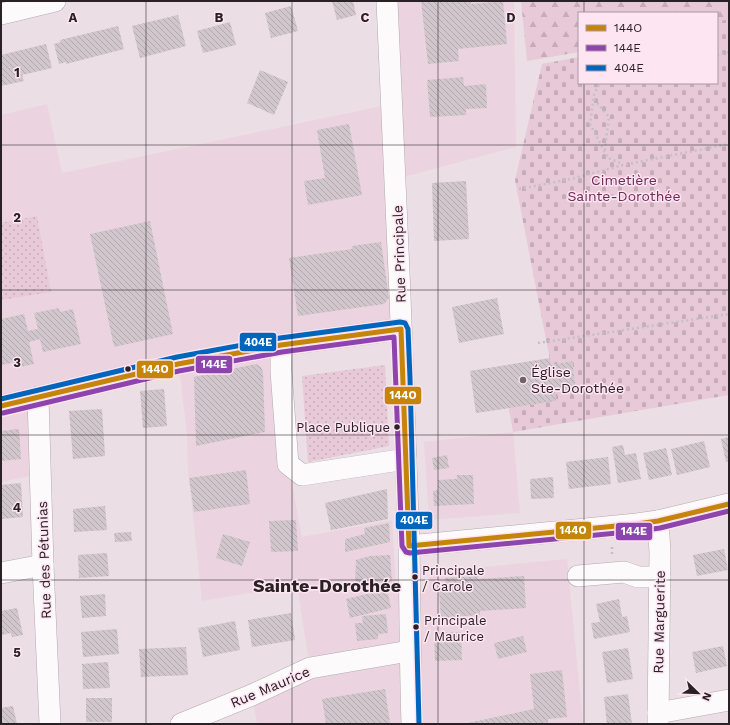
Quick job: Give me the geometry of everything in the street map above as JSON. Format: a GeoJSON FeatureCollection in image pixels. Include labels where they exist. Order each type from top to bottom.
{"type":"FeatureCollection","features":[{"type":"Feature","properties":{"kind":"street"},"geometry":{"type":"LineString","coordinates":[[1,14],[55,1]]}},
{"type":"Feature","properties":{"kind":"street","name":"Rue Principale"},"geometry":{"type":"LineString","coordinates":[[387,1],[396,172],[406,459],[409,546],[409,651],[412,724]]}},
{"type":"Feature","properties":{"kind":"street"},"geometry":{"type":"LineString","coordinates":[[1,406],[178,364],[281,345],[401,329]]}},
{"type":"Feature","properties":{"kind":"street"},"geometry":{"type":"LineString","coordinates":[[281,345],[281,371],[288,464],[302,475],[406,459]]}},
{"type":"Feature","properties":{"kind":"street","name":"Rue des Pétunias"},"geometry":{"type":"LineString","coordinates":[[38,397],[50,724]]}},
{"type":"Feature","properties":{"kind":"street"},"geometry":{"type":"LineString","coordinates":[[409,546],[658,521],[729,504]]}},
{"type":"Feature","properties":{"kind":"street","name":"Rue Marguerite"},"geometry":{"type":"LineString","coordinates":[[658,521],[660,546],[658,719]]}},
{"type":"Feature","properties":{"kind":"street"},"geometry":{"type":"LineString","coordinates":[[1,573],[43,564]]}},
{"type":"Feature","properties":{"kind":"street"},"geometry":{"type":"LineString","coordinates":[[578,576],[624,572],[638,577],[660,577]]}},
{"type":"Feature","properties":{"kind":"street","name":"Rue Maurice"},"geometry":{"type":"LineString","coordinates":[[181,724],[252,695],[310,668],[409,651]]}},
{"type":"Feature","properties":{"kind":"street"},"geometry":{"type":"LineString","coordinates":[[658,719],[729,700]]}},
{"type":"Feature","properties":{"kind":"path"},"geometry":{"type":"LineString","coordinates":[[718,55],[729,52]]}},
{"type":"Feature","properties":{"kind":"path"},"geometry":{"type":"LineString","coordinates":[[599,84],[594,98],[590,124],[608,158],[623,165]]}},
{"type":"Feature","properties":{"kind":"path"},"geometry":{"type":"LineString","coordinates":[[594,98],[609,117],[605,152]]}},
{"type":"Feature","properties":{"kind":"path"},"geometry":{"type":"LineString","coordinates":[[519,189],[571,179],[623,165],[729,144]]}},
{"type":"Feature","properties":{"kind":"path"},"geometry":{"type":"LineString","coordinates":[[538,343],[729,314]]}},
{"type":"Feature","properties":{"kind":"path"},"geometry":{"type":"LineString","coordinates":[[612,547],[612,552]]}},
{"type":"Feature","properties":{"kind":"shaded area"},"geometry":{"type":"Polygon","coordinates":[[[387,1],[514,1],[516,147],[396,179],[401,329],[281,345],[288,464],[302,537],[392,520],[396,588],[429,589],[430,572],[567,559],[583,724],[257,724],[252,695],[310,668],[297,585],[202,601],[188,469],[187,434],[180,375],[103,382],[1,401],[1,115],[47,104],[62,173],[392,104],[387,1]]]}},
{"type":"Feature","properties":{"kind":"shaded area"},"geometry":{"type":"Polygon","coordinates":[[[38,397],[44,473],[1,482],[1,407],[38,397]]]}},
{"type":"Feature","properties":{"kind":"shaded area"},"geometry":{"type":"Polygon","coordinates":[[[513,432],[520,513],[429,520],[424,442],[513,432]]]}},
{"type":"Feature","properties":{"kind":"green space"},"geometry":{"type":"Polygon","coordinates":[[[521,1],[729,1],[729,22],[718,25],[718,12],[578,12],[578,52],[527,61],[521,1]]]}},
{"type":"Feature","properties":{"kind":"green space","name":"Cimetière Sainte-Dorothée"},"geometry":{"type":"Polygon","coordinates":[[[729,19],[729,395],[513,432],[509,408],[556,401],[555,392],[576,389],[572,361],[551,365],[515,180],[542,64],[578,57],[578,84],[718,84],[718,22],[729,19]]]}},
{"type":"Feature","properties":{"kind":"green space"},"geometry":{"type":"Polygon","coordinates":[[[37,216],[51,292],[1,300],[1,223],[37,216]]]}},
{"type":"Feature","properties":{"kind":"green space"},"geometry":{"type":"Polygon","coordinates":[[[385,365],[389,446],[308,462],[302,376],[385,365]]]}},
{"type":"Feature","properties":{"kind":"building"},"geometry":{"type":"Polygon","coordinates":[[[332,1],[353,1],[356,15],[337,20],[332,1]]]}},
{"type":"Feature","properties":{"kind":"building"},"geometry":{"type":"Polygon","coordinates":[[[421,1],[471,1],[471,4],[503,1],[507,44],[458,49],[459,61],[428,64],[421,1]]]}},
{"type":"Feature","properties":{"kind":"building"},"geometry":{"type":"Polygon","coordinates":[[[291,6],[298,31],[271,38],[265,13],[291,6]]]}},
{"type":"Feature","properties":{"kind":"building"},"geometry":{"type":"Polygon","coordinates":[[[178,15],[186,46],[140,58],[132,26],[178,15]]]}},
{"type":"Feature","properties":{"kind":"building"},"geometry":{"type":"Polygon","coordinates":[[[230,22],[236,45],[203,53],[197,31],[230,22]]]}},
{"type":"Feature","properties":{"kind":"building"},"geometry":{"type":"Polygon","coordinates":[[[118,26],[124,49],[66,64],[66,62],[59,64],[54,44],[61,42],[60,40],[118,26]]]}},
{"type":"Feature","properties":{"kind":"building"},"geometry":{"type":"Polygon","coordinates":[[[46,44],[52,68],[22,75],[24,81],[1,86],[1,55],[46,44]]]}},
{"type":"Feature","properties":{"kind":"building"},"geometry":{"type":"Polygon","coordinates":[[[260,70],[288,82],[274,115],[247,103],[260,70]]]}},
{"type":"Feature","properties":{"kind":"building"},"geometry":{"type":"Polygon","coordinates":[[[463,77],[464,86],[486,84],[487,108],[466,109],[466,115],[430,117],[427,80],[463,77]]]}},
{"type":"Feature","properties":{"kind":"building"},"geometry":{"type":"Polygon","coordinates":[[[349,124],[362,195],[308,205],[304,181],[325,178],[317,130],[349,124]]]}},
{"type":"Feature","properties":{"kind":"building"},"geometry":{"type":"Polygon","coordinates":[[[466,181],[469,239],[434,241],[432,183],[466,181]]]}},
{"type":"Feature","properties":{"kind":"building"},"geometry":{"type":"Polygon","coordinates":[[[150,221],[173,334],[114,347],[90,234],[150,221]]]}},
{"type":"Feature","properties":{"kind":"building"},"geometry":{"type":"Polygon","coordinates":[[[381,242],[389,298],[384,304],[298,316],[289,258],[352,249],[352,246],[381,242]]]}},
{"type":"Feature","properties":{"kind":"building"},"geometry":{"type":"Polygon","coordinates":[[[497,298],[504,334],[459,343],[452,307],[497,298]]]}},
{"type":"Feature","properties":{"kind":"building"},"geometry":{"type":"Polygon","coordinates":[[[59,308],[60,312],[73,309],[81,344],[43,352],[40,339],[29,342],[34,364],[20,367],[20,365],[17,366],[16,362],[1,365],[1,319],[24,314],[28,331],[38,329],[34,313],[59,308]]]}},
{"type":"Feature","properties":{"kind":"building","name":"Église Ste-Dorothée"},"geometry":{"type":"Polygon","coordinates":[[[550,358],[551,365],[572,361],[576,389],[555,392],[556,401],[476,413],[470,371],[550,358]]]}},
{"type":"Feature","properties":{"kind":"building"},"geometry":{"type":"Polygon","coordinates":[[[256,364],[261,367],[263,372],[265,432],[196,446],[194,377],[256,364]]]}},
{"type":"Feature","properties":{"kind":"building"},"geometry":{"type":"Polygon","coordinates":[[[164,389],[167,426],[143,428],[140,391],[164,389]]]}},
{"type":"Feature","properties":{"kind":"building"},"geometry":{"type":"Polygon","coordinates":[[[102,409],[105,456],[73,459],[69,411],[102,409]]]}},
{"type":"Feature","properties":{"kind":"building"},"geometry":{"type":"Polygon","coordinates":[[[19,429],[21,459],[1,461],[1,431],[19,429]]]}},
{"type":"Feature","properties":{"kind":"building"},"geometry":{"type":"Polygon","coordinates":[[[729,437],[729,462],[726,462],[721,439],[729,437]]]}},
{"type":"Feature","properties":{"kind":"building"},"geometry":{"type":"Polygon","coordinates":[[[704,441],[710,467],[677,475],[671,449],[704,441]]]}},
{"type":"Feature","properties":{"kind":"building"},"geometry":{"type":"Polygon","coordinates":[[[623,445],[625,455],[636,453],[641,479],[618,483],[612,447],[623,445]]]}},
{"type":"Feature","properties":{"kind":"building"},"geometry":{"type":"Polygon","coordinates":[[[666,448],[672,475],[649,480],[643,453],[666,448]]]}},
{"type":"Feature","properties":{"kind":"building"},"geometry":{"type":"Polygon","coordinates":[[[447,455],[449,468],[434,470],[432,458],[447,455]]]}},
{"type":"Feature","properties":{"kind":"building"},"geometry":{"type":"Polygon","coordinates":[[[608,457],[611,484],[569,489],[566,462],[608,457]]]}},
{"type":"Feature","properties":{"kind":"building"},"geometry":{"type":"Polygon","coordinates":[[[246,470],[250,504],[194,512],[189,478],[246,470]]]}},
{"type":"Feature","properties":{"kind":"building"},"geometry":{"type":"Polygon","coordinates":[[[457,475],[473,475],[474,504],[434,506],[433,491],[438,490],[438,480],[457,479],[457,475]]]}},
{"type":"Feature","properties":{"kind":"building"},"geometry":{"type":"Polygon","coordinates":[[[553,477],[554,498],[531,499],[530,479],[553,477]]]}},
{"type":"Feature","properties":{"kind":"building"},"geometry":{"type":"Polygon","coordinates":[[[21,483],[23,517],[1,519],[1,485],[21,483]]]}},
{"type":"Feature","properties":{"kind":"building"},"geometry":{"type":"Polygon","coordinates":[[[387,489],[388,519],[331,530],[325,503],[387,489]]]}},
{"type":"Feature","properties":{"kind":"building"},"geometry":{"type":"Polygon","coordinates":[[[105,506],[107,530],[74,532],[73,509],[105,506]]]}},
{"type":"Feature","properties":{"kind":"building"},"geometry":{"type":"Polygon","coordinates":[[[296,520],[298,551],[271,552],[269,521],[296,520]]]}},
{"type":"Feature","properties":{"kind":"building"},"geometry":{"type":"Polygon","coordinates":[[[389,523],[390,542],[345,552],[345,539],[365,534],[364,528],[389,523]]]}},
{"type":"Feature","properties":{"kind":"building"},"geometry":{"type":"Polygon","coordinates":[[[131,532],[132,541],[115,542],[114,533],[131,532]]]}},
{"type":"Feature","properties":{"kind":"building"},"geometry":{"type":"Polygon","coordinates":[[[223,534],[250,542],[242,566],[216,558],[223,534]]]}},
{"type":"Feature","properties":{"kind":"building"},"geometry":{"type":"Polygon","coordinates":[[[724,549],[728,570],[697,576],[693,555],[724,549]]]}},
{"type":"Feature","properties":{"kind":"building"},"geometry":{"type":"Polygon","coordinates":[[[107,553],[109,576],[79,578],[78,555],[107,553]]]}},
{"type":"Feature","properties":{"kind":"building"},"geometry":{"type":"Polygon","coordinates":[[[390,555],[392,582],[355,584],[356,560],[370,556],[390,555]]]}},
{"type":"Feature","properties":{"kind":"building"},"geometry":{"type":"Polygon","coordinates":[[[478,576],[478,579],[524,576],[526,608],[480,611],[480,615],[441,618],[439,591],[446,591],[445,578],[478,576]]]}},
{"type":"Feature","properties":{"kind":"building"},"geometry":{"type":"Polygon","coordinates":[[[387,589],[391,608],[350,618],[346,599],[387,589]]]}},
{"type":"Feature","properties":{"kind":"building"},"geometry":{"type":"Polygon","coordinates":[[[105,594],[106,616],[82,618],[80,596],[105,594]]]}},
{"type":"Feature","properties":{"kind":"building"},"geometry":{"type":"Polygon","coordinates":[[[619,599],[622,617],[627,616],[630,632],[594,639],[591,623],[600,622],[596,604],[619,599]]]}},
{"type":"Feature","properties":{"kind":"building"},"geometry":{"type":"Polygon","coordinates":[[[17,608],[23,635],[12,637],[11,633],[1,635],[1,611],[17,608]]]}},
{"type":"Feature","properties":{"kind":"building"},"geometry":{"type":"Polygon","coordinates":[[[291,613],[295,640],[252,647],[248,620],[291,613]]]}},
{"type":"Feature","properties":{"kind":"building"},"geometry":{"type":"Polygon","coordinates":[[[386,614],[388,633],[378,634],[378,639],[357,641],[355,623],[363,623],[362,616],[386,614]]]}},
{"type":"Feature","properties":{"kind":"building"},"geometry":{"type":"Polygon","coordinates":[[[235,621],[240,650],[203,657],[198,628],[235,621]]]}},
{"type":"Feature","properties":{"kind":"building"},"geometry":{"type":"Polygon","coordinates":[[[117,629],[119,654],[83,657],[81,632],[117,629]]]}},
{"type":"Feature","properties":{"kind":"building"},"geometry":{"type":"Polygon","coordinates":[[[461,632],[462,660],[435,661],[434,633],[461,632]]]}},
{"type":"Feature","properties":{"kind":"building"},"geometry":{"type":"Polygon","coordinates":[[[523,636],[527,652],[498,659],[494,643],[523,636]]]}},
{"type":"Feature","properties":{"kind":"building"},"geometry":{"type":"Polygon","coordinates":[[[723,646],[727,666],[696,673],[692,652],[723,646]]]}},
{"type":"Feature","properties":{"kind":"building"},"geometry":{"type":"Polygon","coordinates":[[[186,647],[188,675],[141,677],[139,649],[186,647]]]}},
{"type":"Feature","properties":{"kind":"building"},"geometry":{"type":"Polygon","coordinates":[[[628,648],[633,679],[607,683],[602,652],[628,648]]]}},
{"type":"Feature","properties":{"kind":"building"},"geometry":{"type":"Polygon","coordinates":[[[108,662],[110,688],[83,689],[82,664],[108,662]]]}},
{"type":"Feature","properties":{"kind":"building"},"geometry":{"type":"Polygon","coordinates":[[[562,670],[567,717],[548,719],[548,724],[463,724],[534,709],[530,674],[562,670]]]}},
{"type":"Feature","properties":{"kind":"building"},"geometry":{"type":"Polygon","coordinates":[[[385,689],[390,723],[326,724],[322,699],[385,689]]]}},
{"type":"Feature","properties":{"kind":"building"},"geometry":{"type":"Polygon","coordinates":[[[628,694],[632,724],[607,724],[604,697],[628,694]]]}},
{"type":"Feature","properties":{"kind":"building"},"geometry":{"type":"Polygon","coordinates":[[[86,698],[112,698],[112,722],[86,722],[86,698]]]}},
{"type":"Feature","properties":{"kind":"building"},"geometry":{"type":"Polygon","coordinates":[[[13,706],[17,724],[1,724],[1,708],[13,706]]]}},
{"type":"Feature","properties":{"kind":"transit line","name":"404E"},"geometry":{"type":"LineString","coordinates":[[1,399],[177,357],[280,338],[400,322],[405,323],[408,329],[410,378],[419,724]]}},
{"type":"Feature","properties":{"kind":"transit line","name":"144O"},"geometry":{"type":"LineString","coordinates":[[1,406],[178,364],[281,345],[401,329],[409,546],[637,524],[658,521],[729,504]]}},
{"type":"Feature","properties":{"kind":"transit line","name":"144E"},"geometry":{"type":"LineString","coordinates":[[3,413],[179,371],[282,352],[394,337],[402,546],[406,552],[410,553],[638,531],[660,528],[729,511]]}},
{"type":"Feature","properties":{"kind":"place","name":"Église Ste-Dorothée"},"geometry":{"type":"Point","coordinates":[523,380]}},
{"type":"Feature","properties":{"kind":"place","name":"Place Publique"},"geometry":{"type":"Point","coordinates":[397,427]}},
{"type":"Feature","properties":{"kind":"place","name":"Principale / Carole"},"geometry":{"type":"Point","coordinates":[415,577]}},
{"type":"Feature","properties":{"kind":"place","name":"Principale / Maurice"},"geometry":{"type":"Point","coordinates":[416,627]}},
{"type":"Feature","properties":{"kind":"district","name":"Sainte-Dorothée"},"geometry":{"type":"Point","coordinates":[327,586]}}]}
